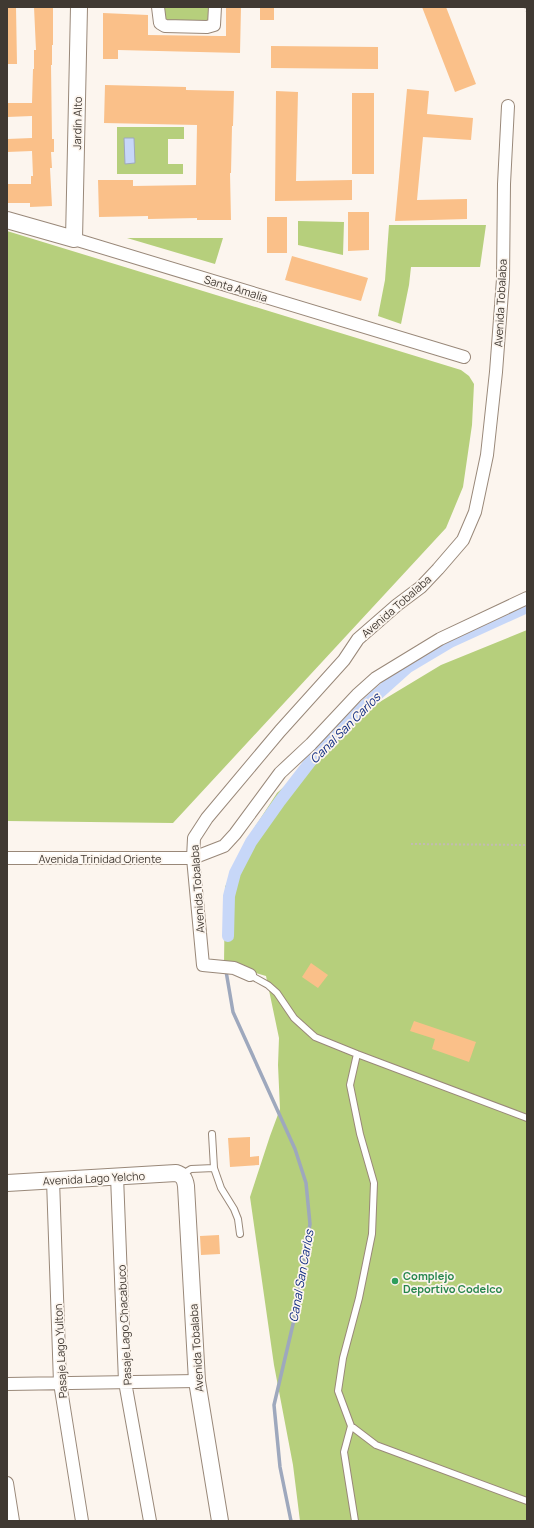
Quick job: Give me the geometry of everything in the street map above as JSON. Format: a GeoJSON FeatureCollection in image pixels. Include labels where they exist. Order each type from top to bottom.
{"type":"FeatureCollection","features":[{"type":"Feature","properties":{"kind":"street","name":"Jardín Alto"},"geometry":{"type":"LineString","coordinates":[[74,239],[79,7]]}},
{"type":"Feature","properties":{"kind":"street"},"geometry":{"type":"LineString","coordinates":[[158,7],[160,23],[165,26],[207,27],[214,25],[215,7]]}},
{"type":"Feature","properties":{"kind":"street","name":"Avenida Tobalaba"},"geometry":{"type":"LineString","coordinates":[[250,975],[234,968],[203,965],[193,858],[194,838],[207,818],[280,731],[344,660],[358,639],[397,605],[421,587],[463,540],[475,512],[487,455],[496,372],[503,279],[504,184],[508,106]]}},
{"type":"Feature","properties":{"kind":"street","name":"Santa Amalia"},"geometry":{"type":"LineString","coordinates":[[7,220],[464,357]]}},
{"type":"Feature","properties":{"kind":"street"},"geometry":{"type":"LineString","coordinates":[[193,858],[224,846],[235,834],[280,774],[311,744],[357,695],[376,678],[440,639],[527,598]]}},
{"type":"Feature","properties":{"kind":"street","name":"Avenida Trinidad Oriente"},"geometry":{"type":"LineString","coordinates":[[7,858],[193,858]]}},
{"type":"Feature","properties":{"kind":"street","name":"Avenida Tobalaba"},"geometry":{"type":"LineString","coordinates":[[181,1174],[185,1179],[186,1186],[197,1381],[220,1521]]}},
{"type":"Feature","properties":{"kind":"street","name":"Avenida Lago Yelcho"},"geometry":{"type":"LineString","coordinates":[[7,1183],[117,1176],[181,1174]]}},
{"type":"Feature","properties":{"kind":"street","name":"Pasaje Lago Chacabuco"},"geometry":{"type":"LineString","coordinates":[[117,1176],[125,1382],[150,1521]]}},
{"type":"Feature","properties":{"kind":"street","name":"Pasaje Lago Yulton"},"geometry":{"type":"LineString","coordinates":[[53,1180],[60,1383],[82,1521]]}},
{"type":"Feature","properties":{"kind":"street"},"geometry":{"type":"LineString","coordinates":[[7,1384],[197,1381]]}},
{"type":"Feature","properties":{"kind":"street"},"geometry":{"type":"LineString","coordinates":[[7,1483],[13,1521]]}},
{"type":"Feature","properties":{"kind":"lane"},"geometry":{"type":"LineString","coordinates":[[250,975],[273,989],[294,1018],[315,1037],[527,1118]]}},
{"type":"Feature","properties":{"kind":"lane"},"geometry":{"type":"LineString","coordinates":[[357,1054],[350,1085],[360,1134],[374,1183],[372,1234],[360,1298],[344,1358],[338,1391],[351,1426],[376,1445],[527,1501]]}},
{"type":"Feature","properties":{"kind":"lane"},"geometry":{"type":"LineString","coordinates":[[212,1134],[214,1168],[221,1188],[234,1209],[238,1219],[240,1234]]}},
{"type":"Feature","properties":{"kind":"lane"},"geometry":{"type":"LineString","coordinates":[[181,1174],[191,1169],[214,1168]]}},
{"type":"Feature","properties":{"kind":"lane"},"geometry":{"type":"LineString","coordinates":[[351,1426],[344,1452],[355,1521]]}},
{"type":"Feature","properties":{"kind":"path"},"geometry":{"type":"LineString","coordinates":[[525,7],[527,12]]}},
{"type":"Feature","properties":{"kind":"path"},"geometry":{"type":"LineString","coordinates":[[411,844],[527,845]]}},
{"type":"Feature","properties":{"kind":"green space"},"geometry":{"type":"Polygon","coordinates":[[[164,7],[213,7],[213,25],[163,24],[164,7]]]}},
{"type":"Feature","properties":{"kind":"green space"},"geometry":{"type":"Polygon","coordinates":[[[117,127],[184,127],[184,139],[168,139],[168,164],[183,164],[183,174],[117,174],[117,127]]]}},
{"type":"Feature","properties":{"kind":"green space"},"geometry":{"type":"Polygon","coordinates":[[[298,221],[344,222],[343,255],[298,245],[298,221]]]}},
{"type":"Feature","properties":{"kind":"green space"},"geometry":{"type":"Polygon","coordinates":[[[389,225],[486,225],[480,267],[411,267],[401,324],[378,316],[385,280],[389,225]]]}},
{"type":"Feature","properties":{"kind":"green space"},"geometry":{"type":"Polygon","coordinates":[[[7,231],[461,370],[469,376],[474,384],[472,425],[463,487],[446,528],[173,823],[7,821],[7,231]]]}},
{"type":"Feature","properties":{"kind":"green space"},"geometry":{"type":"Polygon","coordinates":[[[127,238],[223,238],[215,264],[127,238]]]}},
{"type":"Feature","properties":{"kind":"green space"},"geometry":{"type":"Polygon","coordinates":[[[527,630],[527,1521],[300,1521],[293,1465],[274,1365],[250,1197],[280,1109],[278,1065],[279,1038],[266,976],[224,964],[225,887],[245,842],[277,793],[378,703],[441,665],[527,630]]]}},
{"type":"Feature","properties":{"kind":"water"},"geometry":{"type":"Polygon","coordinates":[[[124,138],[134,138],[135,163],[125,164],[124,138]]]}},
{"type":"Feature","properties":{"kind":"building"},"geometry":{"type":"Polygon","coordinates":[[[7,7],[16,7],[17,64],[7,64],[7,7]]]}},
{"type":"Feature","properties":{"kind":"building"},"geometry":{"type":"Polygon","coordinates":[[[34,7],[53,7],[53,45],[51,65],[52,139],[54,139],[54,152],[51,152],[52,168],[50,168],[52,206],[30,207],[30,203],[8,203],[7,184],[31,184],[31,176],[33,176],[32,151],[7,152],[7,139],[32,138],[32,116],[7,117],[7,103],[32,103],[34,50],[36,50],[34,7]]]}},
{"type":"Feature","properties":{"kind":"building"},"geometry":{"type":"Polygon","coordinates":[[[226,7],[241,7],[240,53],[118,50],[118,59],[103,59],[103,13],[148,15],[148,35],[226,36],[226,7]]]}},
{"type":"Feature","properties":{"kind":"building"},"geometry":{"type":"Polygon","coordinates":[[[260,7],[274,7],[274,20],[260,20],[260,7]]]}},
{"type":"Feature","properties":{"kind":"building"},"geometry":{"type":"Polygon","coordinates":[[[422,7],[446,7],[476,84],[455,92],[422,7]]]}},
{"type":"Feature","properties":{"kind":"building"},"geometry":{"type":"Polygon","coordinates":[[[271,46],[378,47],[378,69],[271,68],[271,46]]]}},
{"type":"Feature","properties":{"kind":"building"},"geometry":{"type":"Polygon","coordinates":[[[105,85],[186,87],[186,90],[234,91],[230,173],[231,220],[197,220],[197,218],[148,219],[148,216],[99,217],[98,180],[133,180],[133,186],[196,185],[197,125],[104,123],[105,85]]]}},
{"type":"Feature","properties":{"kind":"building"},"geometry":{"type":"Polygon","coordinates":[[[407,89],[429,91],[427,114],[473,118],[471,140],[423,137],[417,200],[467,199],[467,219],[395,221],[407,89]]]}},
{"type":"Feature","properties":{"kind":"building"},"geometry":{"type":"Polygon","coordinates":[[[276,91],[298,92],[296,181],[352,180],[352,200],[275,201],[276,91]]]}},
{"type":"Feature","properties":{"kind":"building"},"geometry":{"type":"Polygon","coordinates":[[[352,93],[374,93],[374,174],[352,174],[352,93]]]}},
{"type":"Feature","properties":{"kind":"building"},"geometry":{"type":"Polygon","coordinates":[[[348,212],[369,212],[369,250],[348,251],[348,212]]]}},
{"type":"Feature","properties":{"kind":"building"},"geometry":{"type":"Polygon","coordinates":[[[267,217],[287,217],[287,253],[267,253],[267,217]]]}},
{"type":"Feature","properties":{"kind":"building"},"geometry":{"type":"Polygon","coordinates":[[[292,256],[368,278],[361,301],[285,280],[292,256]]]}},
{"type":"Feature","properties":{"kind":"building"},"geometry":{"type":"Polygon","coordinates":[[[311,963],[328,975],[318,988],[302,977],[311,963]]]}},
{"type":"Feature","properties":{"kind":"building"},"geometry":{"type":"Polygon","coordinates":[[[414,1021],[476,1042],[469,1062],[432,1049],[435,1039],[410,1031],[414,1021]]]}},
{"type":"Feature","properties":{"kind":"building"},"geometry":{"type":"Polygon","coordinates":[[[250,1137],[250,1157],[259,1156],[259,1165],[230,1167],[228,1138],[250,1137]]]}},
{"type":"Feature","properties":{"kind":"building"},"geometry":{"type":"Polygon","coordinates":[[[219,1235],[220,1254],[201,1255],[200,1236],[219,1235]]]}},
{"type":"Feature","properties":{"kind":"waterway","name":"Canal San Carlos"},"geometry":{"type":"LineString","coordinates":[[228,936],[229,896],[235,873],[251,842],[317,753],[360,710],[408,667],[450,642],[527,607]]}},
{"type":"Feature","properties":{"kind":"waterway","name":"Canal San Carlos"},"geometry":{"type":"LineString","coordinates":[[226,971],[233,1012],[295,1149],[306,1183],[310,1224],[294,1320],[274,1405],[280,1467],[291,1521]]}},
{"type":"Feature","properties":{"kind":"place","name":"Complejo Deportivo Codelco"},"geometry":{"type":"Point","coordinates":[395,1281]}}]}
